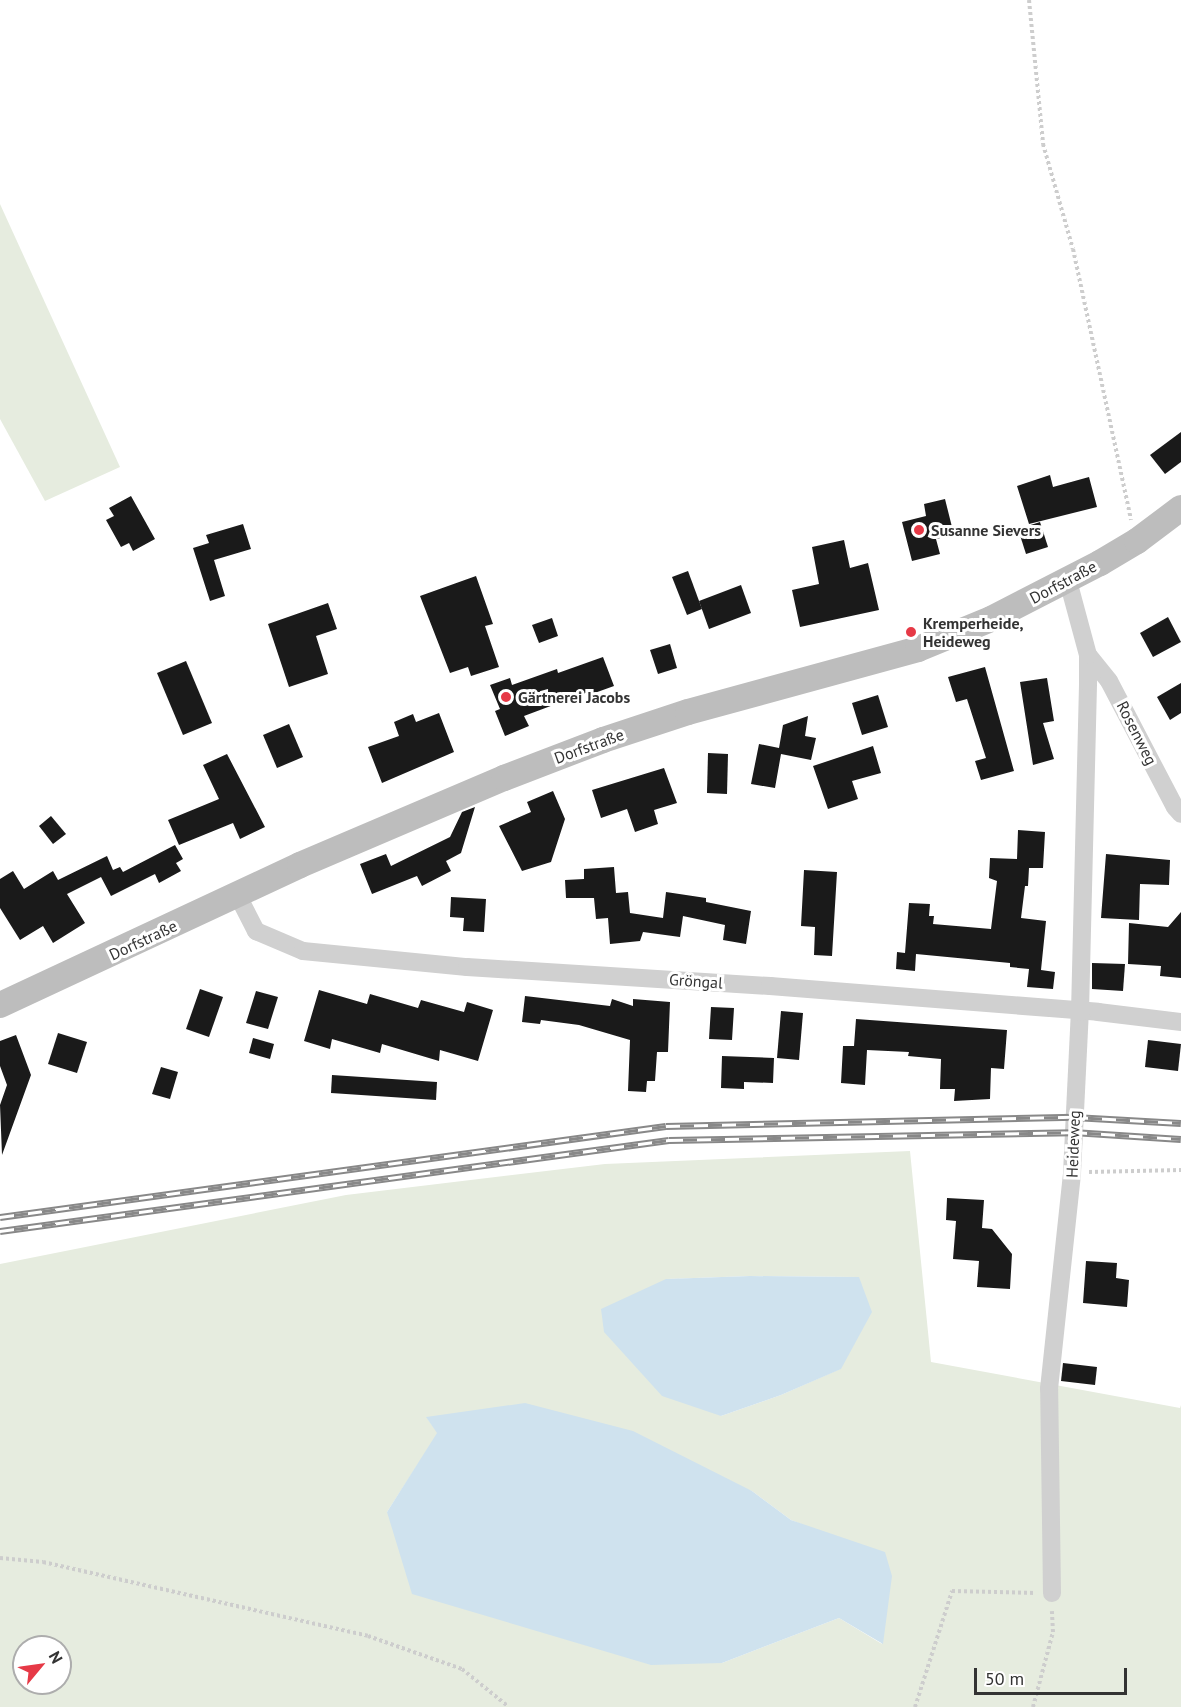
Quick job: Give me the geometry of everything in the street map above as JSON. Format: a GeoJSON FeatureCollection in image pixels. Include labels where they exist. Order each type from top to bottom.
{"type":"FeatureCollection","features":[{"type":"Feature","properties":{"kind":"main road","name":"Dorfstraße"},"geometry":{"type":"LineString","coordinates":[[0,1005],[300,865],[493,782],[603,740],[688,712],[918,649],[991,619],[1068,581],[1137,541],[1181,508]]}},
{"type":"Feature","properties":{"kind":"street","name":"Heideweg"},"geometry":{"type":"LineString","coordinates":[[1052,1593],[1049,1389],[1072,1173],[1080,1012],[1088,655],[1068,581]]}},
{"type":"Feature","properties":{"kind":"street","name":"Rosenweg"},"geometry":{"type":"LineString","coordinates":[[1088,655],[1109,681],[1175,807],[1181,814]]}},
{"type":"Feature","properties":{"kind":"street","name":"Gröngal"},"geometry":{"type":"LineString","coordinates":[[237,894],[256,931],[303,951],[467,967],[770,986],[1181,1022]]}},
{"type":"Feature","properties":{"kind":"path"},"geometry":{"type":"LineString","coordinates":[[1029,0],[1043,144],[1073,249],[1137,541]]}},
{"type":"Feature","properties":{"kind":"path"},"geometry":{"type":"LineString","coordinates":[[1072,1173],[1181,1170]]}},
{"type":"Feature","properties":{"kind":"path"},"geometry":{"type":"LineString","coordinates":[[0,1558],[43,1562],[368,1636],[462,1669],[509,1707]]}},
{"type":"Feature","properties":{"kind":"path"},"geometry":{"type":"LineString","coordinates":[[915,1707],[952,1591],[1052,1593],[1053,1632],[1033,1707]]}},
{"type":"Feature","properties":{"kind":"shaded area"},"geometry":{"type":"Polygon","coordinates":[[[0,204],[120,467],[45,501],[0,419],[0,204]]]}},
{"type":"Feature","properties":{"kind":"shaded area"},"geometry":{"type":"Polygon","coordinates":[[[910,1151],[931,1362],[1180,1408],[1181,1405],[1181,1707],[0,1707],[0,1264],[346,1195],[605,1164],[910,1151]],[[750,1276],[666,1279],[721,1416],[781,1395],[840,1369],[859,1277],[750,1276]],[[427,1418],[438,1433],[387,1512],[722,1663],[839,1618],[882,1644],[819,1531],[791,1520],[752,1491],[427,1418]]]}},
{"type":"Feature","properties":{"kind":"water"},"geometry":{"type":"Polygon","coordinates":[[[750,1276],[859,1277],[872,1312],[841,1369],[781,1395],[721,1416],[662,1396],[604,1332],[601,1309],[666,1279],[750,1276]]]}},
{"type":"Feature","properties":{"kind":"water"},"geometry":{"type":"Polygon","coordinates":[[[525,1403],[633,1431],[752,1491],[791,1520],[885,1552],[892,1576],[883,1644],[839,1618],[722,1663],[651,1665],[412,1594],[387,1512],[437,1433],[426,1417],[525,1403]]]}},
{"type":"Feature","properties":{"kind":"building"},"geometry":{"type":"Polygon","coordinates":[[[1181,432],[1181,462],[1165,474],[1150,455],[1181,432]]]}},
{"type":"Feature","properties":{"kind":"building"},"geometry":{"type":"Polygon","coordinates":[[[1050,475],[1053,487],[1089,477],[1097,507],[1029,524],[1017,486],[1050,475]]]}},
{"type":"Feature","properties":{"kind":"building"},"geometry":{"type":"Polygon","coordinates":[[[131,496],[155,539],[133,551],[129,543],[121,547],[106,520],[114,516],[109,508],[131,496]]]}},
{"type":"Feature","properties":{"kind":"building","name":"Susanne Sievers"},"geometry":{"type":"Polygon","coordinates":[[[945,499],[954,535],[936,539],[940,554],[912,561],[902,522],[926,516],[924,504],[945,499]]]}},
{"type":"Feature","properties":{"kind":"building"},"geometry":{"type":"Polygon","coordinates":[[[1040,522],[1048,547],[1026,554],[1018,529],[1040,522]]]}},
{"type":"Feature","properties":{"kind":"building"},"geometry":{"type":"Polygon","coordinates":[[[243,524],[251,549],[214,560],[225,596],[210,601],[193,548],[209,543],[206,535],[243,524]]]}},
{"type":"Feature","properties":{"kind":"building"},"geometry":{"type":"Polygon","coordinates":[[[844,540],[850,568],[868,563],[879,610],[800,627],[792,590],[819,584],[812,547],[844,540]]]}},
{"type":"Feature","properties":{"kind":"building"},"geometry":{"type":"Polygon","coordinates":[[[688,571],[702,609],[687,615],[672,577],[688,571]]]}},
{"type":"Feature","properties":{"kind":"building"},"geometry":{"type":"Polygon","coordinates":[[[476,576],[493,624],[485,626],[499,667],[471,676],[468,667],[450,673],[420,596],[476,576]]]}},
{"type":"Feature","properties":{"kind":"building"},"geometry":{"type":"Polygon","coordinates":[[[741,585],[751,613],[709,629],[699,601],[741,585]]]}},
{"type":"Feature","properties":{"kind":"building"},"geometry":{"type":"Polygon","coordinates":[[[328,603],[337,629],[316,636],[328,674],[289,687],[268,624],[328,603]]]}},
{"type":"Feature","properties":{"kind":"building"},"geometry":{"type":"Polygon","coordinates":[[[1168,617],[1181,642],[1153,657],[1140,633],[1168,617]]]}},
{"type":"Feature","properties":{"kind":"building"},"geometry":{"type":"Polygon","coordinates":[[[552,618],[558,636],[539,643],[532,625],[552,618]]]}},
{"type":"Feature","properties":{"kind":"building"},"geometry":{"type":"Polygon","coordinates":[[[670,644],[677,668],[658,674],[650,650],[670,644]]]}},
{"type":"Feature","properties":{"kind":"building"},"geometry":{"type":"Polygon","coordinates":[[[603,657],[614,686],[589,695],[588,692],[524,716],[529,726],[505,736],[495,711],[500,709],[490,685],[510,678],[512,685],[557,669],[558,673],[603,657]]]}},
{"type":"Feature","properties":{"kind":"building"},"geometry":{"type":"Polygon","coordinates":[[[186,661],[212,723],[183,735],[157,673],[186,661]]]}},
{"type":"Feature","properties":{"kind":"building"},"geometry":{"type":"Polygon","coordinates":[[[985,667],[1014,771],[981,780],[975,761],[986,758],[967,699],[956,702],[948,677],[985,667]]]}},
{"type":"Feature","properties":{"kind":"building"},"geometry":{"type":"Polygon","coordinates":[[[1047,678],[1054,721],[1043,723],[1054,759],[1033,765],[1020,682],[1047,678]]]}},
{"type":"Feature","properties":{"kind":"building"},"geometry":{"type":"Polygon","coordinates":[[[1181,683],[1181,713],[1170,720],[1157,697],[1181,683]]]}},
{"type":"Feature","properties":{"kind":"building"},"geometry":{"type":"Polygon","coordinates":[[[878,695],[888,727],[862,735],[852,703],[878,695]]]}},
{"type":"Feature","properties":{"kind":"building"},"geometry":{"type":"Polygon","coordinates":[[[439,713],[454,752],[382,783],[368,747],[399,736],[394,722],[413,714],[416,722],[439,713]]]}},
{"type":"Feature","properties":{"kind":"building"},"geometry":{"type":"Polygon","coordinates":[[[808,716],[805,736],[816,738],[811,760],[781,754],[775,788],[751,784],[759,744],[779,748],[783,725],[808,716]]]}},
{"type":"Feature","properties":{"kind":"building"},"geometry":{"type":"Polygon","coordinates":[[[289,724],[303,757],[277,768],[263,735],[289,724]]]}},
{"type":"Feature","properties":{"kind":"building"},"geometry":{"type":"Polygon","coordinates":[[[873,746],[881,773],[852,781],[858,799],[828,809],[813,766],[873,746]]]}},
{"type":"Feature","properties":{"kind":"building"},"geometry":{"type":"Polygon","coordinates":[[[708,753],[728,754],[727,794],[707,793],[708,753]]]}},
{"type":"Feature","properties":{"kind":"building"},"geometry":{"type":"Polygon","coordinates":[[[227,754],[265,827],[240,839],[233,823],[179,845],[168,820],[219,799],[203,765],[227,754]]]}},
{"type":"Feature","properties":{"kind":"building"},"geometry":{"type":"Polygon","coordinates":[[[664,768],[677,803],[654,810],[658,824],[635,832],[627,809],[601,818],[592,790],[664,768]]]}},
{"type":"Feature","properties":{"kind":"building"},"geometry":{"type":"Polygon","coordinates":[[[553,791],[565,819],[551,862],[522,871],[499,826],[531,812],[527,802],[553,791]]]}},
{"type":"Feature","properties":{"kind":"building"},"geometry":{"type":"Polygon","coordinates":[[[475,807],[461,853],[446,861],[451,871],[422,886],[417,876],[372,894],[360,864],[386,854],[391,866],[450,837],[462,812],[475,807]]]}},
{"type":"Feature","properties":{"kind":"building"},"geometry":{"type":"Polygon","coordinates":[[[51,816],[66,834],[53,844],[39,826],[51,816]]]}},
{"type":"Feature","properties":{"kind":"building"},"geometry":{"type":"Polygon","coordinates":[[[1018,830],[1045,832],[1043,868],[1029,868],[1028,886],[1025,886],[1021,918],[1046,921],[1041,970],[1055,972],[1053,989],[1027,987],[1029,969],[1010,967],[1010,963],[916,954],[915,971],[896,969],[897,952],[905,953],[909,903],[930,904],[929,916],[934,916],[933,924],[991,929],[997,881],[989,878],[990,858],[1017,859],[1018,830]]]}},
{"type":"Feature","properties":{"kind":"building"},"geometry":{"type":"Polygon","coordinates":[[[175,845],[183,859],[176,863],[181,871],[159,883],[155,874],[111,896],[101,877],[67,894],[85,923],[53,943],[43,926],[20,940],[0,908],[0,879],[13,871],[24,889],[53,871],[58,880],[107,856],[113,870],[120,867],[123,872],[175,845]]]}},
{"type":"Feature","properties":{"kind":"building"},"geometry":{"type":"Polygon","coordinates":[[[1106,854],[1170,860],[1169,885],[1140,884],[1139,920],[1101,918],[1106,854]]]}},
{"type":"Feature","properties":{"kind":"building"},"geometry":{"type":"Polygon","coordinates":[[[614,867],[616,893],[628,892],[630,913],[663,918],[666,892],[706,898],[706,902],[751,911],[746,944],[723,940],[725,925],[683,916],[680,937],[643,932],[640,941],[610,944],[608,918],[596,919],[594,898],[566,898],[565,880],[584,879],[584,869],[614,867]]]}},
{"type":"Feature","properties":{"kind":"building"},"geometry":{"type":"Polygon","coordinates":[[[804,870],[837,872],[832,956],[814,955],[815,927],[801,926],[804,870]]]}},
{"type":"Feature","properties":{"kind":"building"},"geometry":{"type":"Polygon","coordinates":[[[451,897],[486,899],[484,932],[463,931],[464,918],[450,917],[451,897]]]}},
{"type":"Feature","properties":{"kind":"building"},"geometry":{"type":"Polygon","coordinates":[[[1181,912],[1181,978],[1160,976],[1161,966],[1128,964],[1129,923],[1168,927],[1181,912]]]}},
{"type":"Feature","properties":{"kind":"building"},"geometry":{"type":"Polygon","coordinates":[[[1092,963],[1125,964],[1123,991],[1092,989],[1092,963]]]}},
{"type":"Feature","properties":{"kind":"building"},"geometry":{"type":"Polygon","coordinates":[[[200,989],[223,997],[209,1037],[186,1029],[200,989]]]}},
{"type":"Feature","properties":{"kind":"building"},"geometry":{"type":"Polygon","coordinates":[[[319,990],[367,1004],[370,994],[418,1008],[421,1000],[464,1012],[467,1002],[493,1010],[478,1061],[440,1050],[439,1061],[382,1044],[380,1053],[332,1039],[330,1049],[304,1041],[319,990]]]}},
{"type":"Feature","properties":{"kind":"building"},"geometry":{"type":"Polygon","coordinates":[[[256,991],[278,997],[268,1029],[246,1023],[256,991]]]}},
{"type":"Feature","properties":{"kind":"building"},"geometry":{"type":"Polygon","coordinates":[[[525,996],[610,1006],[612,999],[633,1006],[633,999],[670,1002],[668,1052],[657,1052],[655,1081],[647,1081],[646,1092],[628,1091],[630,1040],[579,1025],[541,1020],[540,1024],[522,1022],[525,996]]]}},
{"type":"Feature","properties":{"kind":"building"},"geometry":{"type":"Polygon","coordinates":[[[711,1007],[734,1008],[732,1040],[709,1039],[711,1007]]]}},
{"type":"Feature","properties":{"kind":"building"},"geometry":{"type":"Polygon","coordinates":[[[781,1011],[803,1013],[799,1060],[777,1058],[781,1011]]]}},
{"type":"Feature","properties":{"kind":"building"},"geometry":{"type":"Polygon","coordinates":[[[856,1019],[1007,1030],[1004,1069],[991,1068],[990,1099],[954,1101],[955,1089],[940,1089],[941,1059],[908,1056],[909,1052],[867,1050],[865,1085],[841,1083],[843,1046],[854,1046],[856,1019]]]}},
{"type":"Feature","properties":{"kind":"building"},"geometry":{"type":"Polygon","coordinates":[[[58,1033],[87,1042],[77,1073],[48,1064],[58,1033]]]}},
{"type":"Feature","properties":{"kind":"building"},"geometry":{"type":"Polygon","coordinates":[[[16,1035],[31,1075],[2,1155],[0,1105],[7,1085],[0,1066],[0,1041],[16,1035]]]}},
{"type":"Feature","properties":{"kind":"building"},"geometry":{"type":"Polygon","coordinates":[[[253,1038],[274,1044],[270,1059],[249,1053],[253,1038]]]}},
{"type":"Feature","properties":{"kind":"building"},"geometry":{"type":"Polygon","coordinates":[[[1148,1040],[1181,1044],[1178,1071],[1145,1067],[1148,1040]]]}},
{"type":"Feature","properties":{"kind":"building"},"geometry":{"type":"Polygon","coordinates":[[[722,1056],[774,1058],[773,1083],[744,1082],[744,1089],[721,1088],[722,1056]]]}},
{"type":"Feature","properties":{"kind":"building"},"geometry":{"type":"Polygon","coordinates":[[[161,1067],[178,1072],[170,1099],[152,1094],[161,1067]]]}},
{"type":"Feature","properties":{"kind":"building"},"geometry":{"type":"Polygon","coordinates":[[[332,1075],[437,1082],[436,1100],[331,1093],[332,1075]]]}},
{"type":"Feature","properties":{"kind":"building"},"geometry":{"type":"Polygon","coordinates":[[[947,1198],[984,1200],[982,1228],[992,1229],[1012,1254],[1010,1289],[977,1287],[979,1261],[953,1259],[956,1221],[946,1220],[947,1198]]]}},
{"type":"Feature","properties":{"kind":"building"},"geometry":{"type":"Polygon","coordinates":[[[1086,1261],[1117,1263],[1116,1278],[1129,1280],[1127,1307],[1083,1303],[1086,1261]]]}},
{"type":"Feature","properties":{"kind":"building"},"geometry":{"type":"Polygon","coordinates":[[[1063,1363],[1097,1367],[1095,1385],[1061,1381],[1063,1363]]]}},
{"type":"Feature","properties":{"kind":"railway"},"geometry":{"type":"LineString","coordinates":[[0,1217],[666,1126],[1074,1117],[1181,1123]]}},
{"type":"Feature","properties":{"kind":"railway"},"geometry":{"type":"LineString","coordinates":[[0,1231],[669,1140],[1073,1132],[1181,1139]]}},
{"type":"Feature","properties":{"kind":"place","name":"Susanne Sievers"},"geometry":{"type":"Point","coordinates":[919,530]}},
{"type":"Feature","properties":{"kind":"place","name":"Kremperheide, Heideweg"},"geometry":{"type":"Point","coordinates":[911,632]}},
{"type":"Feature","properties":{"kind":"place","name":"Gärtnerei Jacobs"},"geometry":{"type":"Point","coordinates":[506,697]}}]}
